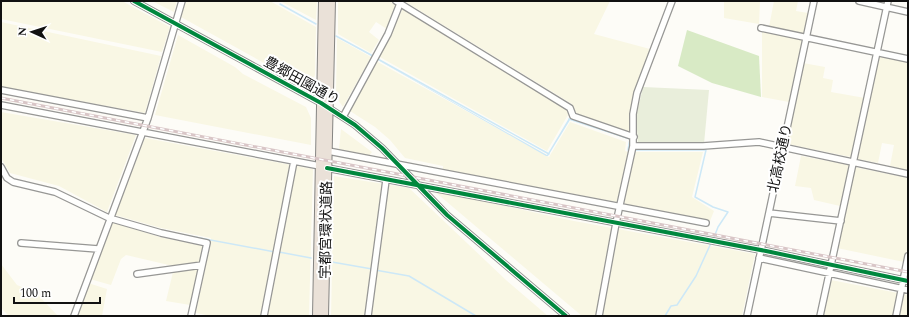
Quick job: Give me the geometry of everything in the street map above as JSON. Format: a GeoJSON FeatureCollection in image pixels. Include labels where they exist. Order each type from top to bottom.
{"type":"FeatureCollection","features":[{"type":"Feature","properties":{"kind":"highway","name":"宇都宮環状道路"},"geometry":{"type":"LineString","coordinates":[[323,1],[321,103],[324,167],[324,316]]}},
{"type":"Feature","properties":{"kind":"highway","name":"宇都宮環状道路"},"geometry":{"type":"LineString","coordinates":[[317,316],[324,167],[328,151],[331,1]]}},
{"type":"Feature","properties":{"kind":"street","name":"豊郷田園通り"},"geometry":{"type":"LineString","coordinates":[[134,1],[321,103],[343,117],[374,140],[417,186],[447,215],[566,316]]}},
{"type":"Feature","properties":{"kind":"street"},"geometry":{"type":"LineString","coordinates":[[74,316],[109,218],[148,118],[182,1]]}},
{"type":"Feature","properties":{"kind":"street"},"geometry":{"type":"LineString","coordinates":[[598,316],[619,206],[633,146],[633,114],[637,93],[672,1]]}},
{"type":"Feature","properties":{"kind":"street","name":"北高校通り"},"geometry":{"type":"LineString","coordinates":[[747,316],[814,1]]}},
{"type":"Feature","properties":{"kind":"street"},"geometry":{"type":"LineString","coordinates":[[859,1],[887,4],[908,12]]}},
{"type":"Feature","properties":{"kind":"street"},"geometry":{"type":"LineString","coordinates":[[343,117],[388,34],[399,2],[570,108],[573,116],[634,137]]}},
{"type":"Feature","properties":{"kind":"street"},"geometry":{"type":"LineString","coordinates":[[820,316],[887,4]]}},
{"type":"Feature","properties":{"kind":"street"},"geometry":{"type":"LineString","coordinates":[[761,28],[908,59]]}},
{"type":"Feature","properties":{"kind":"street"},"geometry":{"type":"LineString","coordinates":[[1,90],[148,118]]}},
{"type":"Feature","properties":{"kind":"street"},"geometry":{"type":"LineString","coordinates":[[1,106],[761,250],[906,280]]}},
{"type":"Feature","properties":{"kind":"street"},"geometry":{"type":"LineString","coordinates":[[633,146],[703,146],[759,142],[908,174]]}},
{"type":"Feature","properties":{"kind":"street"},"geometry":{"type":"LineString","coordinates":[[328,151],[706,223]]}},
{"type":"Feature","properties":{"kind":"street"},"geometry":{"type":"LineString","coordinates":[[264,316],[294,161]]}},
{"type":"Feature","properties":{"kind":"street"},"geometry":{"type":"LineString","coordinates":[[1,167],[7,178],[13,182],[55,192],[109,218],[161,233],[207,243],[191,316]]}},
{"type":"Feature","properties":{"kind":"street"},"geometry":{"type":"LineString","coordinates":[[368,316],[386,180]]}},
{"type":"Feature","properties":{"kind":"street"},"geometry":{"type":"LineString","coordinates":[[769,213],[841,221]]}},
{"type":"Feature","properties":{"kind":"street"},"geometry":{"type":"LineString","coordinates":[[21,243],[98,249]]}},
{"type":"Feature","properties":{"kind":"street"},"geometry":{"type":"LineString","coordinates":[[896,316],[901,289],[906,280],[908,256]]}},
{"type":"Feature","properties":{"kind":"street"},"geometry":{"type":"LineString","coordinates":[[759,258],[908,290]]}},
{"type":"Feature","properties":{"kind":"street"},"geometry":{"type":"LineString","coordinates":[[137,274],[202,265]]}},
{"type":"Feature","properties":{"kind":"street"},"geometry":{"type":"LineString","coordinates":[[556,316],[558,309]]}},
{"type":"Feature","properties":{"kind":"shaded area"},"geometry":{"type":"Polygon","coordinates":[[[1,1],[122,1],[170,27],[162,52],[1,19],[1,1]]]}},
{"type":"Feature","properties":{"kind":"shaded area"},"geometry":{"type":"Polygon","coordinates":[[[152,1],[177,1],[174,12],[152,1]]]}},
{"type":"Feature","properties":{"kind":"shaded area"},"geometry":{"type":"Polygon","coordinates":[[[186,1],[270,1],[316,27],[315,75],[312,81],[302,84],[181,17],[186,1]]]}},
{"type":"Feature","properties":{"kind":"shaded area"},"geometry":{"type":"Polygon","coordinates":[[[280,1],[317,1],[316,20],[280,1]]]}},
{"type":"Feature","properties":{"kind":"shaded area"},"geometry":{"type":"Polygon","coordinates":[[[338,1],[390,1],[397,6],[387,29],[376,22],[369,32],[379,40],[371,53],[338,34],[338,1]]]}},
{"type":"Feature","properties":{"kind":"shaded area"},"geometry":{"type":"Polygon","coordinates":[[[404,1],[610,1],[594,34],[650,49],[634,93],[630,114],[632,133],[577,115],[572,104],[404,1]]]}},
{"type":"Feature","properties":{"kind":"shaded area"},"geometry":{"type":"Polygon","coordinates":[[[724,1],[760,1],[759,24],[724,18],[724,1]]]}},
{"type":"Feature","properties":{"kind":"shaded area"},"geometry":{"type":"Polygon","coordinates":[[[774,1],[798,1],[796,11],[808,13],[804,34],[769,27],[774,1]]]}},
{"type":"Feature","properties":{"kind":"shaded area"},"geometry":{"type":"Polygon","coordinates":[[[403,8],[568,111],[568,115],[547,151],[378,56],[391,34],[403,8]]]}},
{"type":"Feature","properties":{"kind":"shaded area"},"geometry":{"type":"Polygon","coordinates":[[[1,22],[161,56],[145,113],[1,87],[1,22]]]}},
{"type":"Feature","properties":{"kind":"shaded area"},"geometry":{"type":"Polygon","coordinates":[[[762,31],[803,39],[789,102],[762,97],[762,31]]]}},
{"type":"Feature","properties":{"kind":"shaded area"},"geometry":{"type":"Polygon","coordinates":[[[178,35],[235,67],[243,74],[306,107],[311,118],[311,145],[155,115],[178,35]]]}},
{"type":"Feature","properties":{"kind":"shaded area"},"geometry":{"type":"Polygon","coordinates":[[[337,38],[371,57],[343,107],[336,94],[337,38]]]}},
{"type":"Feature","properties":{"kind":"shaded area"},"geometry":{"type":"Polygon","coordinates":[[[879,56],[908,62],[908,170],[890,166],[894,145],[882,143],[878,163],[857,159],[879,56]]]}},
{"type":"Feature","properties":{"kind":"shaded area"},"geometry":{"type":"Polygon","coordinates":[[[376,61],[549,157],[570,122],[626,142],[625,151],[628,152],[617,202],[443,170],[443,166],[405,158],[390,140],[375,127],[350,111],[376,61]]]}},
{"type":"Feature","properties":{"kind":"shaded area"},"geometry":{"type":"Polygon","coordinates":[[[803,63],[825,67],[823,78],[833,80],[831,92],[865,98],[851,157],[786,144],[803,63]]]}},
{"type":"Feature","properties":{"kind":"shaded area"},"geometry":{"type":"Polygon","coordinates":[[[1,112],[136,135],[107,212],[59,186],[10,173],[1,158],[1,112]]]}},
{"type":"Feature","properties":{"kind":"shaded area"},"geometry":{"type":"Polygon","coordinates":[[[341,129],[372,152],[369,156],[339,149],[341,129]]]}},
{"type":"Feature","properties":{"kind":"shaded area"},"geometry":{"type":"Polygon","coordinates":[[[145,138],[313,169],[309,316],[211,316],[196,313],[211,238],[161,228],[115,215],[145,138]]]}},
{"type":"Feature","properties":{"kind":"shaded area"},"geometry":{"type":"Polygon","coordinates":[[[634,152],[703,152],[692,197],[714,211],[710,221],[624,204],[634,152]]]}},
{"type":"Feature","properties":{"kind":"shaded area"},"geometry":{"type":"Polygon","coordinates":[[[801,156],[850,165],[840,206],[814,200],[811,188],[795,186],[801,156]]]}},
{"type":"Feature","properties":{"kind":"shaded area"},"geometry":{"type":"Polygon","coordinates":[[[854,167],[908,178],[908,245],[904,262],[837,248],[854,167]]]}},
{"type":"Feature","properties":{"kind":"shaded area"},"geometry":{"type":"Polygon","coordinates":[[[334,176],[409,188],[506,280],[548,316],[331,316],[334,176]]]}},
{"type":"Feature","properties":{"kind":"shaded area"},"geometry":{"type":"Polygon","coordinates":[[[434,191],[574,221],[755,254],[742,316],[582,316],[434,191]]]}},
{"type":"Feature","properties":{"kind":"shaded area"},"geometry":{"type":"Polygon","coordinates":[[[111,222],[160,237],[203,246],[199,262],[173,266],[126,255],[121,259],[111,285],[90,279],[111,222]]]}},
{"type":"Feature","properties":{"kind":"shaded area"},"geometry":{"type":"Polygon","coordinates":[[[1,264],[17,285],[36,293],[58,316],[9,316],[1,308],[1,264]]]}},
{"type":"Feature","properties":{"kind":"shaded area"},"geometry":{"type":"Polygon","coordinates":[[[198,269],[190,305],[166,301],[173,272],[198,269]]]}},
{"type":"Feature","properties":{"kind":"shaded area"},"geometry":{"type":"Polygon","coordinates":[[[831,280],[908,295],[908,316],[824,316],[831,280]]]}},
{"type":"Feature","properties":{"kind":"shaded area"},"geometry":{"type":"Polygon","coordinates":[[[88,283],[107,289],[102,316],[77,316],[88,283]]]}},
{"type":"Feature","properties":{"kind":"green space"},"geometry":{"type":"Polygon","coordinates":[[[687,30],[759,56],[761,97],[712,83],[678,66],[687,30]]]}},
{"type":"Feature","properties":{"kind":"green space"},"geometry":{"type":"Polygon","coordinates":[[[643,87],[709,90],[704,144],[638,144],[636,117],[643,87]]]}},
{"type":"Feature","properties":{"kind":"water"},"geometry":{"type":"Polygon","coordinates":[[[336,36],[547,155],[569,118],[570,120],[548,156],[546,156],[336,36]]]}},
{"type":"Feature","properties":{"kind":"waterway"},"geometry":{"type":"LineString","coordinates":[[280,4],[316,24]]}},
{"type":"Feature","properties":{"kind":"waterway"},"geometry":{"type":"LineString","coordinates":[[336,36],[373,56]]}},
{"type":"Feature","properties":{"kind":"waterway"},"geometry":{"type":"LineString","coordinates":[[376,58],[549,154]]}},
{"type":"Feature","properties":{"kind":"waterway"},"geometry":{"type":"LineString","coordinates":[[569,119],[630,139],[628,150],[630,150]]}},
{"type":"Feature","properties":{"kind":"waterway"},"geometry":{"type":"LineString","coordinates":[[634,150],[706,150],[695,197],[713,207],[728,212],[718,227],[713,240]]}},
{"type":"Feature","properties":{"kind":"waterway"},"geometry":{"type":"LineString","coordinates":[[173,233],[275,252]]}},
{"type":"Feature","properties":{"kind":"waterway"},"geometry":{"type":"LineString","coordinates":[[665,316],[671,306],[677,305],[696,276],[711,243]]}},
{"type":"Feature","properties":{"kind":"waterway"},"geometry":{"type":"LineString","coordinates":[[279,252],[311,258]]}},
{"type":"Feature","properties":{"kind":"waterway"},"geometry":{"type":"LineString","coordinates":[[332,262],[372,269]]}},
{"type":"Feature","properties":{"kind":"waterway"},"geometry":{"type":"LineString","coordinates":[[375,270],[409,276],[476,316]]}},
{"type":"Feature","properties":{"kind":"railway"},"geometry":{"type":"LineString","coordinates":[[1,98],[908,272]]}},
{"type":"Feature","properties":{"kind":"cycle path"},"geometry":{"type":"LineString","coordinates":[[134,1],[321,103],[355,125],[382,148],[447,215],[566,316]]}},
{"type":"Feature","properties":{"kind":"cycle path"},"geometry":{"type":"LineString","coordinates":[[327,168],[766,251],[908,281]]}}]}
